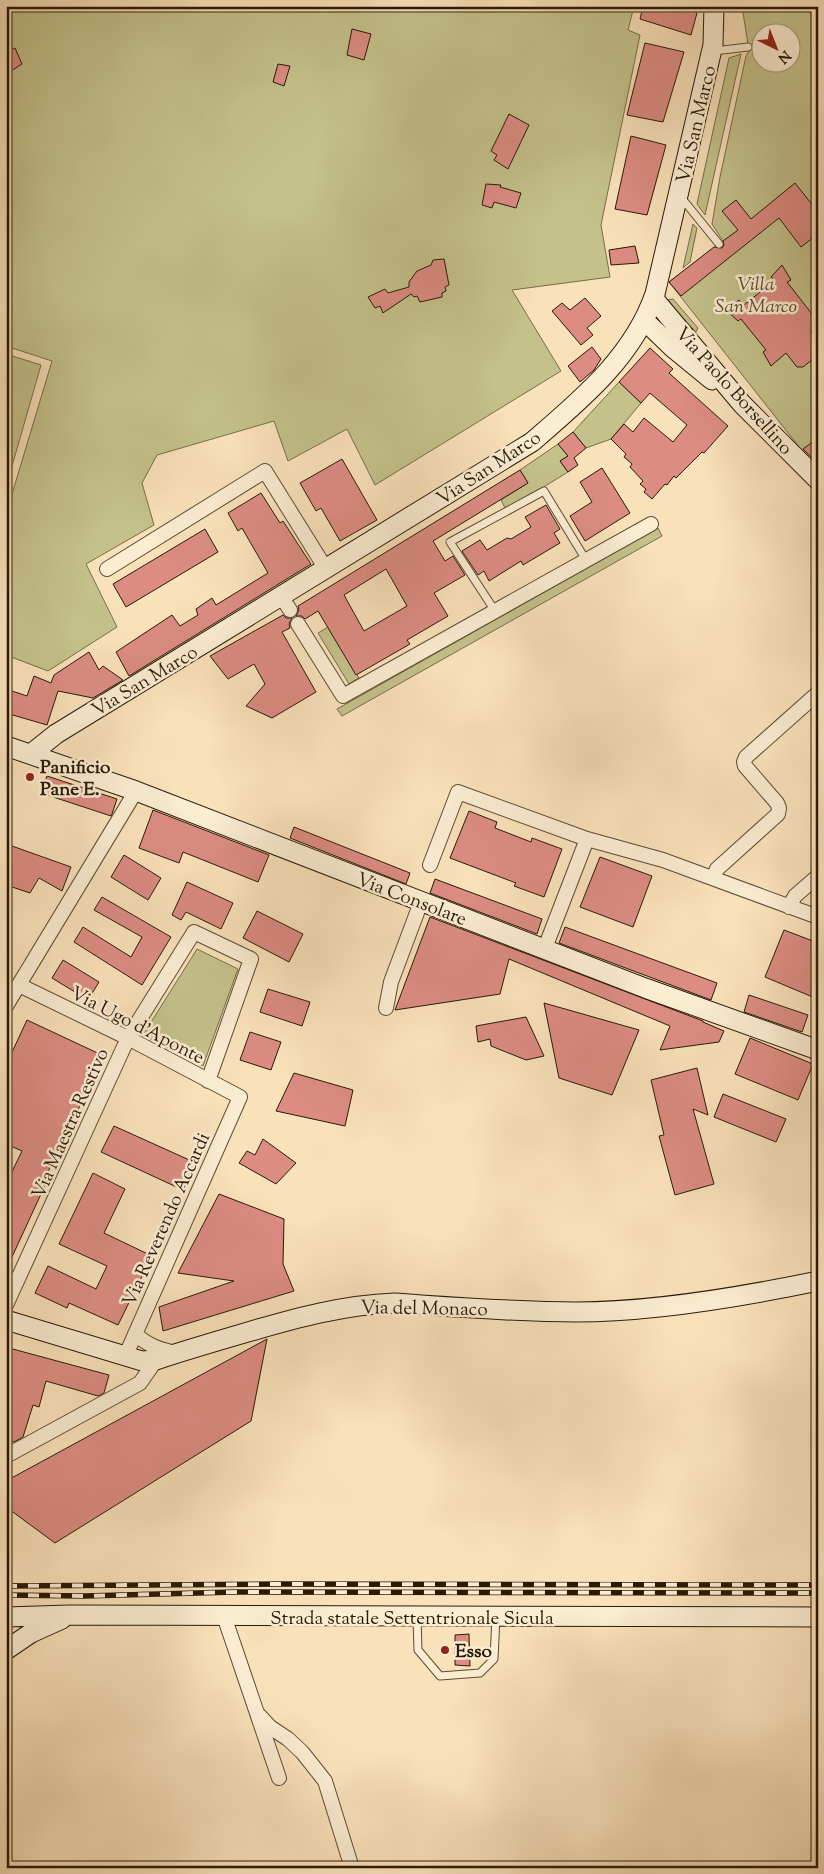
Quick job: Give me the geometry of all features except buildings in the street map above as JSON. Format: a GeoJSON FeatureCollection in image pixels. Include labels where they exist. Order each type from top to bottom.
{"type":"FeatureCollection","features":[{"type":"Feature","properties":{"kind":"street","name":"Via San Marco"},"geometry":{"type":"LineString","coordinates":[[31,754],[56,734],[286,603],[326,569],[532,442],[577,403],[601,379],[630,345],[654,299],[711,51],[714,6]]}},
{"type":"Feature","properties":{"kind":"street","name":"Via Paolo Borsellino"},"geometry":{"type":"LineString","coordinates":[[654,299],[742,404],[818,480]]}},
{"type":"Feature","properties":{"kind":"street"},"geometry":{"type":"LineString","coordinates":[[644,321],[673,348],[742,404]]}},
{"type":"Feature","properties":{"kind":"street"},"geometry":{"type":"LineString","coordinates":[[106,569],[265,471],[326,569]]}},
{"type":"Feature","properties":{"kind":"street"},"geometry":{"type":"LineString","coordinates":[[298,624],[343,696],[651,524]]}},
{"type":"Feature","properties":{"kind":"street"},"geometry":{"type":"LineString","coordinates":[[713,878],[717,869],[778,814],[779,808],[777,804],[745,766],[746,756],[818,693]]}},
{"type":"Feature","properties":{"kind":"street","name":"Via Consolare"},"geometry":{"type":"LineString","coordinates":[[6,746],[136,792],[645,988],[817,1048]]}},
{"type":"Feature","properties":{"kind":"street"},"geometry":{"type":"LineString","coordinates":[[6,1006],[136,792]]}},
{"type":"Feature","properties":{"kind":"street"},"geometry":{"type":"LineString","coordinates":[[430,865],[458,792],[587,839],[663,860],[818,917]]}},
{"type":"Feature","properties":{"kind":"street"},"geometry":{"type":"LineString","coordinates":[[545,948],[587,839]]}},
{"type":"Feature","properties":{"kind":"street"},"geometry":{"type":"LineString","coordinates":[[789,907],[795,896],[818,876]]}},
{"type":"Feature","properties":{"kind":"street"},"geometry":{"type":"LineString","coordinates":[[386,1008],[392,982],[421,902]]}},
{"type":"Feature","properties":{"kind":"street","name":"Via Maestra Restivo"},"geometry":{"type":"LineString","coordinates":[[6,1306],[128,1038],[194,932],[251,959],[208,1081]]}},
{"type":"Feature","properties":{"kind":"street","name":"Via Ugo d'Aponte"},"geometry":{"type":"LineString","coordinates":[[19,985],[128,1038],[240,1097]]}},
{"type":"Feature","properties":{"kind":"street","name":"Via Reverendo Accardi"},"geometry":{"type":"LineString","coordinates":[[125,1357],[240,1097]]}},
{"type":"Feature","properties":{"kind":"street","name":"Via del Monaco"},"geometry":{"type":"LineString","coordinates":[[156,1360],[298,1317],[346,1307],[394,1303],[577,1312],[681,1304],[818,1281]]}},
{"type":"Feature","properties":{"kind":"street"},"geometry":{"type":"LineString","coordinates":[[6,1320],[125,1357],[142,1361],[156,1360]]}},
{"type":"Feature","properties":{"kind":"street"},"geometry":{"type":"LineString","coordinates":[[135,1334],[146,1344],[160,1350],[178,1353]]}},
{"type":"Feature","properties":{"kind":"street"},"geometry":{"type":"LineString","coordinates":[[6,1456],[140,1383],[156,1360]]}},
{"type":"Feature","properties":{"kind":"street"},"geometry":{"type":"LineString","coordinates":[[6,1650],[31,1633],[70,1615]]}},
{"type":"Feature","properties":{"kind":"street","name":"Strada statale Settentrionale Sicula"},"geometry":{"type":"LineString","coordinates":[[6,1617],[70,1615],[818,1617]]}},
{"type":"Feature","properties":{"kind":"street"},"geometry":{"type":"LineString","coordinates":[[224,1616],[279,1778]]}},
{"type":"Feature","properties":{"kind":"street"},"geometry":{"type":"LineString","coordinates":[[257,1713],[270,1727],[288,1739],[302,1752],[325,1782],[352,1868]]}},
{"type":"Feature","properties":{"kind":"lane"},"geometry":{"type":"LineString","coordinates":[[711,51],[748,47]]}},
{"type":"Feature","properties":{"kind":"lane"},"geometry":{"type":"LineString","coordinates":[[678,195],[719,244]]}},
{"type":"Feature","properties":{"kind":"lane"},"geometry":{"type":"LineString","coordinates":[[495,611],[450,542],[544,491],[586,560]]}},
{"type":"Feature","properties":{"kind":"lane"},"geometry":{"type":"LineString","coordinates":[[417,1617],[418,1650],[440,1676],[480,1673],[494,1659],[496,1617]]}},
{"type":"Feature","properties":{"kind":"green space"},"geometry":{"type":"Polygon","coordinates":[[[6,6],[634,6],[628,30],[640,35],[601,225],[610,277],[512,290],[561,371],[375,485],[347,429],[288,461],[274,421],[157,455],[142,483],[154,525],[86,564],[117,627],[48,671],[6,655],[6,514],[52,361],[6,346],[6,6]]]}},
{"type":"Feature","properties":{"kind":"green space","name":"Villa San Marco"},"geometry":{"type":"Polygon","coordinates":[[[742,6],[773,6],[818,14],[818,469],[669,282],[723,241],[712,224],[746,56],[749,51],[742,6]]]}},
{"type":"Feature","properties":{"kind":"green space"},"geometry":{"type":"Polygon","coordinates":[[[741,54],[705,215],[697,204],[729,58],[741,54]]]}},
{"type":"Feature","properties":{"kind":"green space"},"geometry":{"type":"Polygon","coordinates":[[[693,224],[697,228],[690,262],[683,268],[693,224]]]}},
{"type":"Feature","properties":{"kind":"green space"},"geometry":{"type":"Polygon","coordinates":[[[673,299],[698,328],[696,332],[672,307],[668,300],[673,299]]]}},
{"type":"Feature","properties":{"kind":"green space"},"geometry":{"type":"Polygon","coordinates":[[[6,354],[41,365],[6,487],[6,354]]]}},
{"type":"Feature","properties":{"kind":"green space"},"geometry":{"type":"Polygon","coordinates":[[[619,382],[641,403],[611,439],[586,448],[573,432],[619,382]]]}},
{"type":"Feature","properties":{"kind":"green space"},"geometry":{"type":"Polygon","coordinates":[[[558,444],[568,456],[560,461],[568,472],[506,510],[501,500],[528,483],[520,470],[558,444]]]}},
{"type":"Feature","properties":{"kind":"green space"},"geometry":{"type":"Polygon","coordinates":[[[658,528],[662,536],[342,716],[337,709],[658,528]]]}},
{"type":"Feature","properties":{"kind":"green space"},"geometry":{"type":"Polygon","coordinates":[[[328,627],[359,678],[349,684],[318,633],[328,627]]]}},
{"type":"Feature","properties":{"kind":"green space"},"geometry":{"type":"Polygon","coordinates":[[[197,949],[238,969],[203,1066],[143,1035],[197,949]]]}},
{"type":"Feature","properties":{"kind":"railway"},"geometry":{"type":"LineString","coordinates":[[6,1586],[280,1584],[818,1585]]}},
{"type":"Feature","properties":{"kind":"railway"},"geometry":{"type":"LineString","coordinates":[[6,1595],[84,1596],[235,1592],[818,1593]]}},
{"type":"Feature","properties":{"kind":"place","name":"Panificio Pane E."},"geometry":{"type":"Point","coordinates":[30,777]}},
{"type":"Feature","properties":{"kind":"place","name":"Esso"},"geometry":{"type":"Point","coordinates":[445,1650]}}]}
